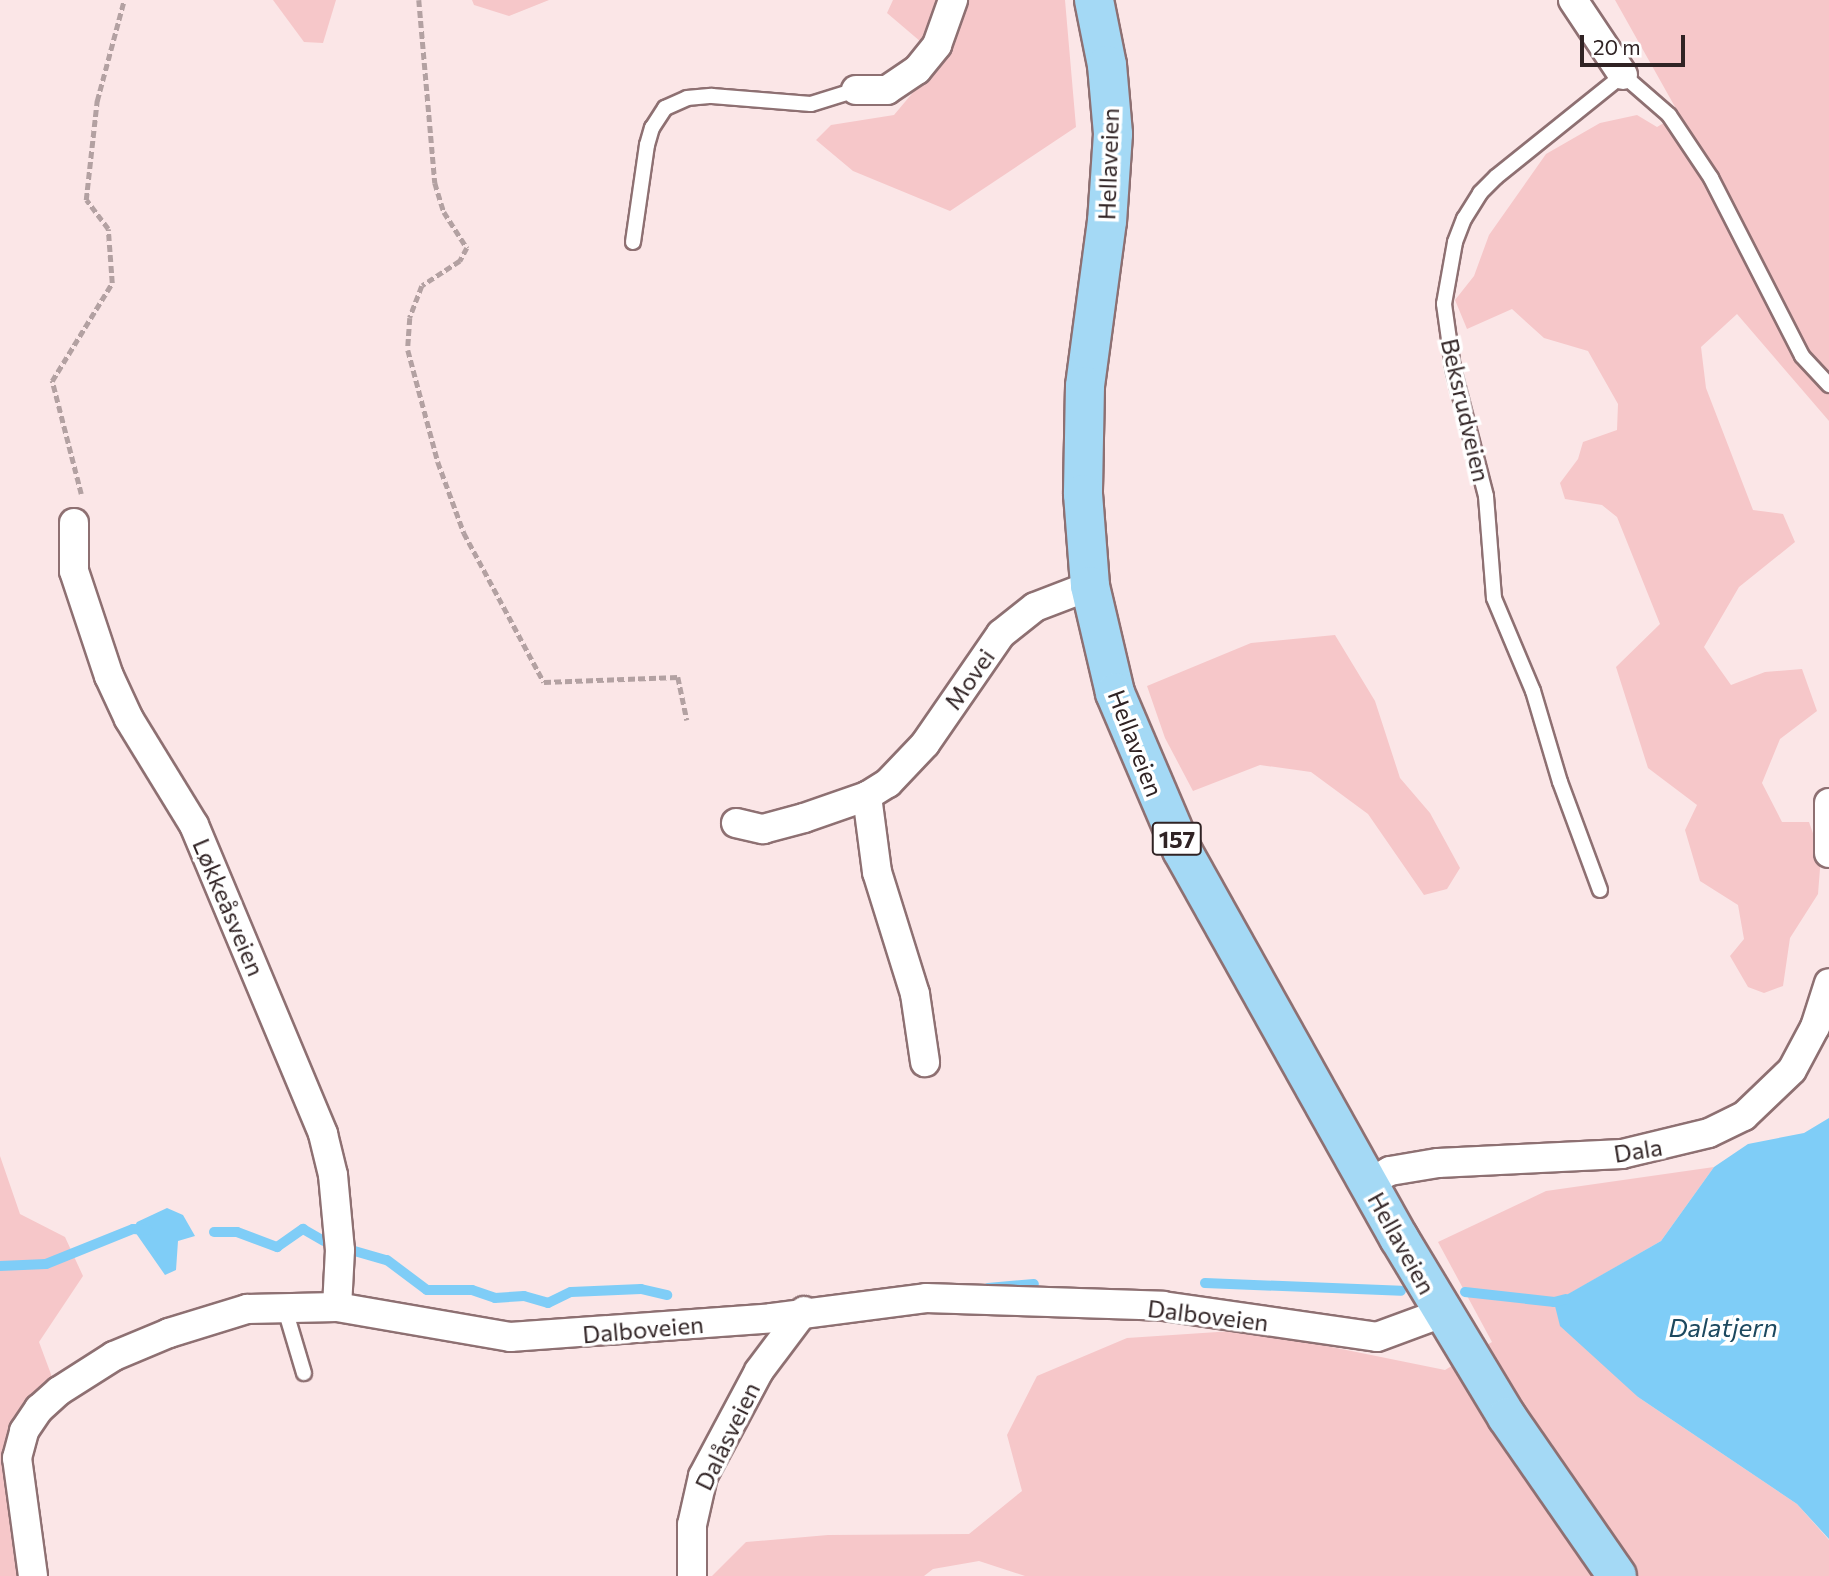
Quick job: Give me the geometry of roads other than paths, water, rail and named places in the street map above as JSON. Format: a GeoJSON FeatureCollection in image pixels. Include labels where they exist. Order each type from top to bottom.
{"type":"FeatureCollection","features":[{"type":"Feature","properties":{"kind":"main road","name":"Hellaveien"},"geometry":{"type":"LineString","coordinates":[[1094,0],[1107,65],[1113,134],[1081,444],[1090,586],[1115,693],[1165,815],[1442,1313],[1507,1417],[1618,1576]]}},
{"type":"Feature","properties":{"kind":"street"},"geometry":{"type":"LineString","coordinates":[[856,90],[887,90],[917,70],[937,45],[953,0]]}},
{"type":"Feature","properties":{"kind":"street"},"geometry":{"type":"LineString","coordinates":[[1573,0],[1623,75]]}},
{"type":"Feature","properties":{"kind":"street","name":"Løkkeåsveien"},"geometry":{"type":"LineString","coordinates":[[74,523],[74,571],[108,676],[129,719],[194,825],[323,1135],[334,1175],[340,1250],[337,1307]]}},
{"type":"Feature","properties":{"kind":"street","name":"Movei"},"geometry":{"type":"LineString","coordinates":[[736,823],[763,829],[867,796],[888,783],[925,744],[1001,634],[1035,607],[1090,586]]}},
{"type":"Feature","properties":{"kind":"street"},"geometry":{"type":"LineString","coordinates":[[867,796],[877,872],[915,994],[925,1062]]}},
{"type":"Feature","properties":{"kind":"street"},"geometry":{"type":"LineString","coordinates":[[1829,803],[1829,853]]}},
{"type":"Feature","properties":{"kind":"street","name":"Dala"},"geometry":{"type":"LineString","coordinates":[[1369,1183],[1390,1171],[1437,1163],[1622,1154],[1709,1133],[1744,1116],[1792,1070],[1815,1027],[1829,983]]}},
{"type":"Feature","properties":{"kind":"street","name":"Dalboveien"},"geometry":{"type":"LineString","coordinates":[[33,1576],[16,1458],[24,1431],[39,1409],[59,1391],[114,1356],[169,1333],[247,1309],[284,1305],[337,1307],[510,1337],[636,1331],[926,1298],[1163,1306],[1377,1337],[1442,1313]]}},
{"type":"Feature","properties":{"kind":"street","name":"Dalåsveien"},"geometry":{"type":"LineString","coordinates":[[692,1576],[692,1525],[704,1476],[759,1371],[804,1311]]}},
{"type":"Feature","properties":{"kind":"lane"},"geometry":{"type":"LineString","coordinates":[[1623,75],[1669,115],[1711,178],[1802,356],[1829,386]]}},
{"type":"Feature","properties":{"kind":"lane","name":"Beksrudveien"},"geometry":{"type":"LineString","coordinates":[[1600,890],[1560,782],[1533,691],[1494,598],[1486,496],[1453,368],[1444,304],[1455,242],[1480,192],[1623,75]]}},
{"type":"Feature","properties":{"kind":"lane"},"geometry":{"type":"LineString","coordinates":[[633,242],[647,145],[652,128],[665,108],[687,98],[712,96],[811,104],[856,90]]}},
{"type":"Feature","properties":{"kind":"lane"},"geometry":{"type":"LineString","coordinates":[[284,1305],[304,1373]]}},
{"type":"Feature","properties":{"kind":"water","name":"Dalatjern"},"geometry":{"type":"Polygon","coordinates":[[[1829,1118],[1829,1539],[1797,1504],[1638,1397],[1560,1326],[1554,1302],[1661,1241],[1714,1167],[1748,1144],[1804,1133],[1829,1118]]]}},
{"type":"Feature","properties":{"kind":"water"},"geometry":{"type":"Polygon","coordinates":[[[167,1208],[183,1215],[195,1236],[178,1241],[176,1270],[165,1275],[133,1229],[137,1222],[167,1208]]]}},
{"type":"Feature","properties":{"kind":"waterway"},"geometry":{"type":"LineString","coordinates":[[0,1266],[46,1264],[133,1229],[148,1230]]}},
{"type":"Feature","properties":{"kind":"waterway"},"geometry":{"type":"LineString","coordinates":[[214,1232],[237,1232],[277,1247],[303,1229],[324,1241]]}},
{"type":"Feature","properties":{"kind":"waterway"},"geometry":{"type":"LineString","coordinates":[[351,1250],[387,1260],[427,1290],[472,1290],[495,1298],[524,1296],[548,1303],[571,1292],[641,1289],[667,1295]]}},
{"type":"Feature","properties":{"kind":"waterway"},"geometry":{"type":"LineString","coordinates":[[1205,1283],[1401,1291]]}},
{"type":"Feature","properties":{"kind":"waterway"},"geometry":{"type":"LineString","coordinates":[[988,1288],[1034,1284]]}},
{"type":"Feature","properties":{"kind":"waterway"},"geometry":{"type":"LineString","coordinates":[[1465,1292],[1554,1302],[1566,1299]]}}]}
